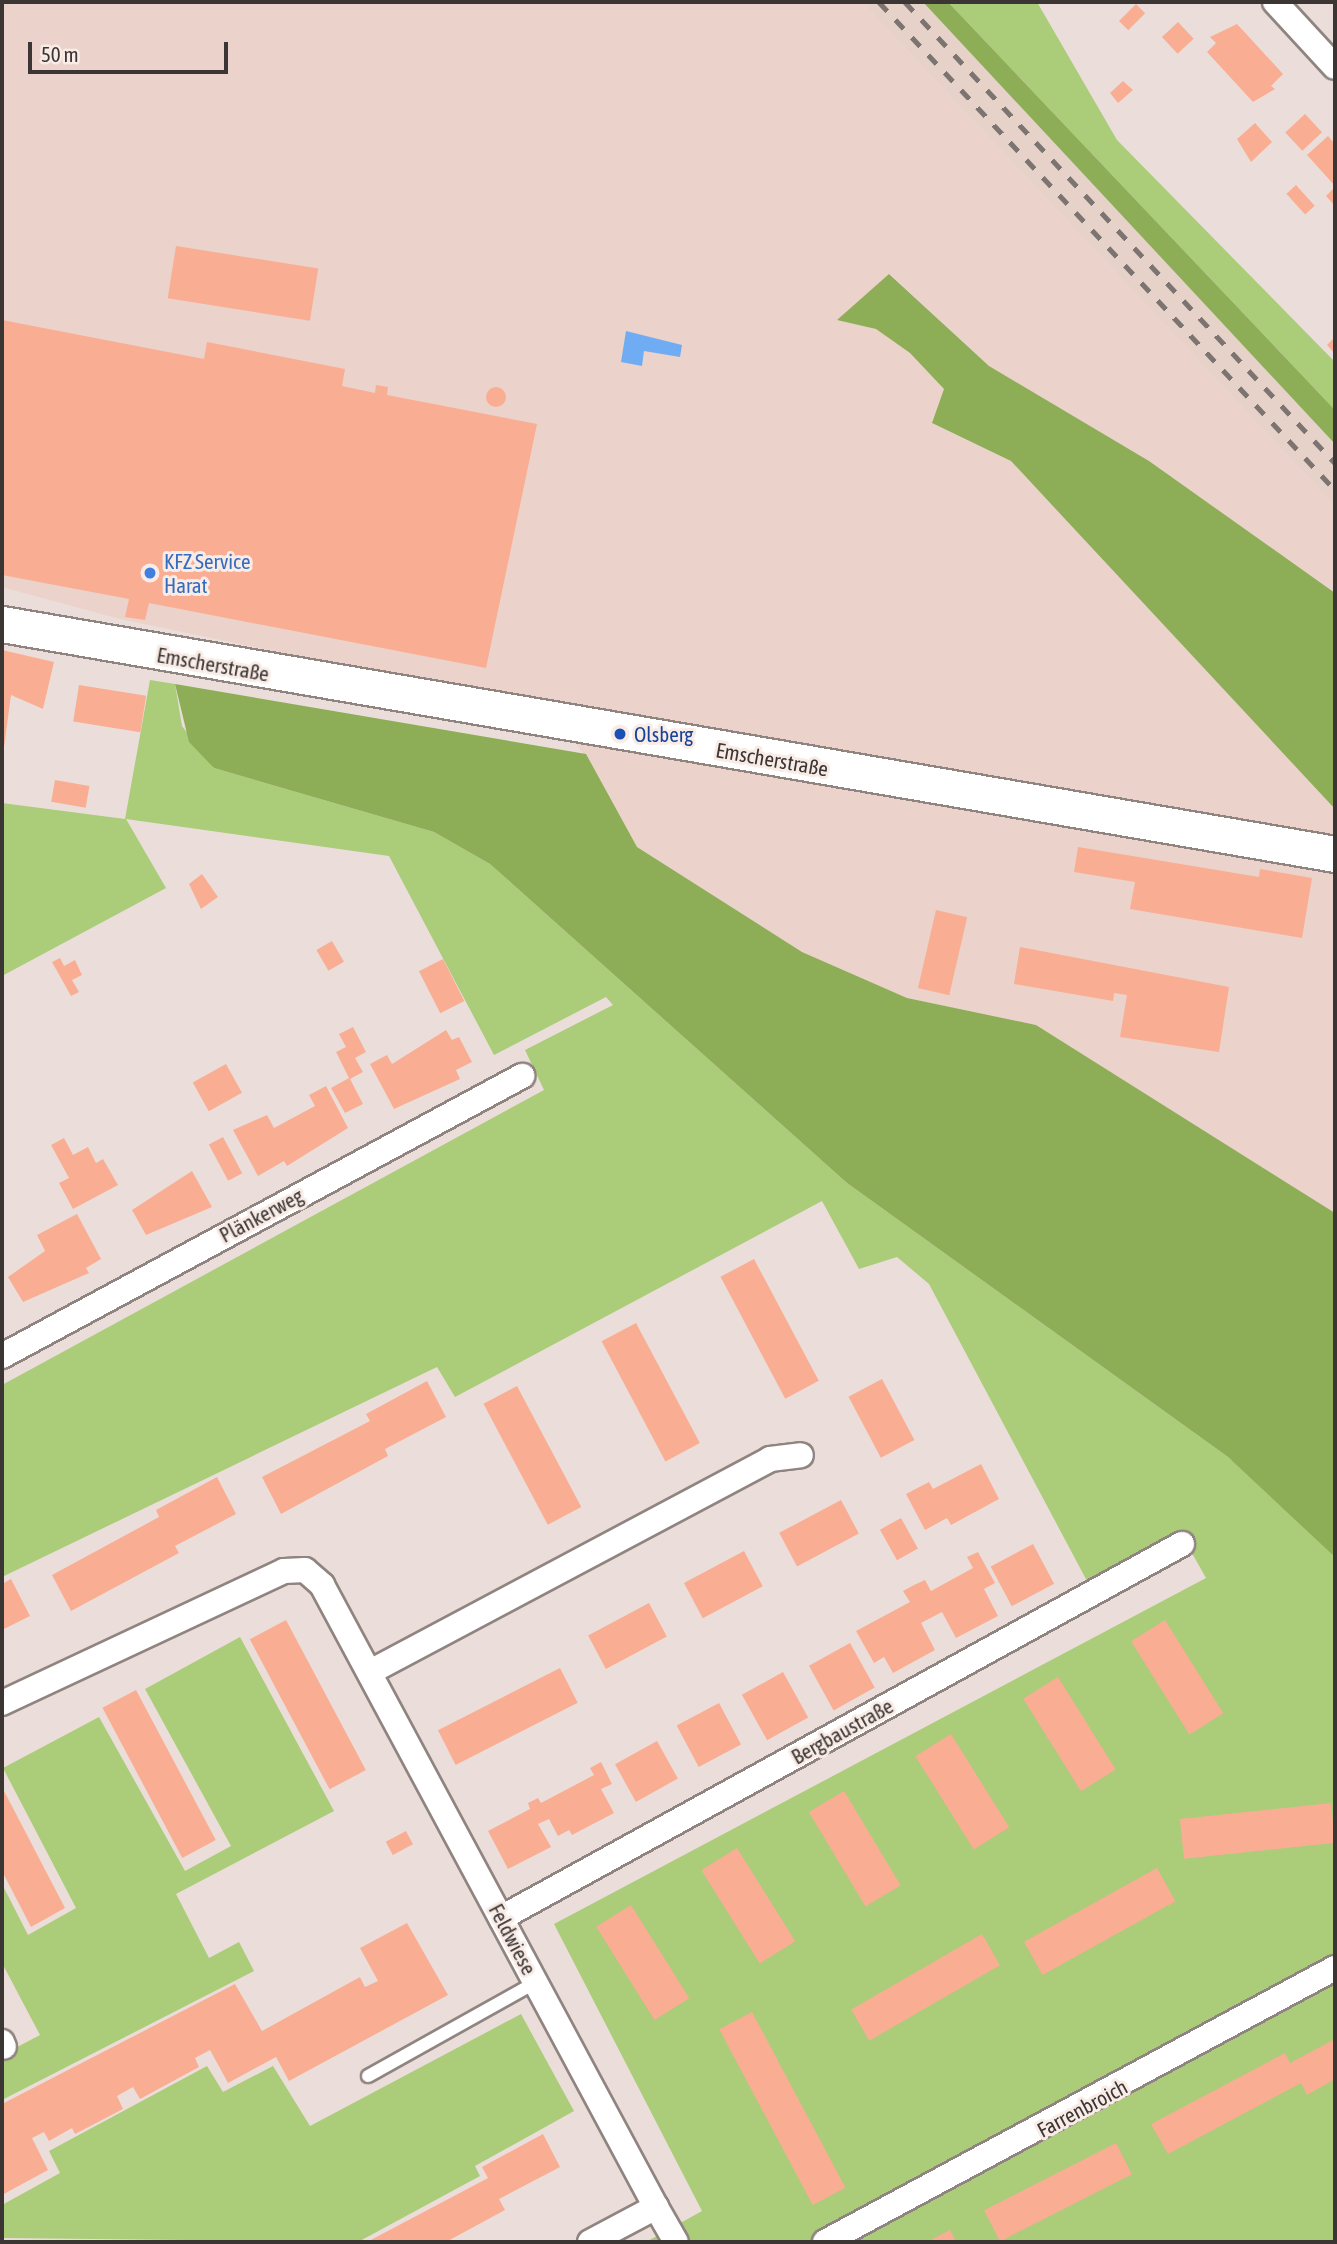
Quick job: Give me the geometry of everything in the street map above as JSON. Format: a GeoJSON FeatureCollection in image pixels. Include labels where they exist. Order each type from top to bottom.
{"type":"FeatureCollection","features":[{"type":"Feature","properties":{"kind":"street"},"geometry":{"type":"LineString","coordinates":[[1275,2],[1335,67]]}},
{"type":"Feature","properties":{"kind":"street","name":"Emscherstraße"},"geometry":{"type":"LineString","coordinates":[[2,624],[1335,854]]}},
{"type":"Feature","properties":{"kind":"street","name":"Plänkerweg"},"geometry":{"type":"LineString","coordinates":[[2,1356],[522,1076]]}},
{"type":"Feature","properties":{"kind":"street"},"geometry":{"type":"LineString","coordinates":[[370,1672],[770,1459],[801,1455]]}},
{"type":"Feature","properties":{"kind":"street","name":"Bergbaustraße"},"geometry":{"type":"LineString","coordinates":[[501,1918],[1182,1544]]}},
{"type":"Feature","properties":{"kind":"street","name":"Feldwiese"},"geometry":{"type":"LineString","coordinates":[[2,1703],[284,1571],[305,1570],[323,1585],[656,2207]]}},
{"type":"Feature","properties":{"kind":"street","name":"Farrenbroich"},"geometry":{"type":"LineString","coordinates":[[825,2242],[1335,1968]]}},
{"type":"Feature","properties":{"kind":"street"},"geometry":{"type":"LineString","coordinates":[[590,2242],[656,2207],[676,2242]]}},
{"type":"Feature","properties":{"kind":"lane"},"geometry":{"type":"LineString","coordinates":[[368,2076],[536,1982]]}},
{"type":"Feature","properties":{"kind":"shaded area"},"geometry":{"type":"Polygon","coordinates":[[[2,2],[862,2],[1335,506],[1335,593],[1149,461],[989,366],[890,274],[838,320],[876,329],[910,353],[944,389],[933,424],[1011,461],[1335,809],[1335,1213],[1036,1025],[907,998],[802,952],[637,847],[557,710],[120,619],[2,587],[2,2]]]}},
{"type":"Feature","properties":{"kind":"shaded area"},"geometry":{"type":"Polygon","coordinates":[[[862,2],[923,2],[1335,444],[1335,506],[862,2]]]}},
{"type":"Feature","properties":{"kind":"green space"},"geometry":{"type":"Polygon","coordinates":[[[923,2],[948,2],[1335,410],[1335,444],[923,2]]]}},
{"type":"Feature","properties":{"kind":"green space"},"geometry":{"type":"Polygon","coordinates":[[[948,2],[1037,2],[1117,140],[1335,362],[1335,410],[948,2]]]}},
{"type":"Feature","properties":{"kind":"green space"},"geometry":{"type":"Polygon","coordinates":[[[889,274],[989,366],[1149,461],[1335,593],[1335,809],[1011,461],[932,423],[944,389],[910,353],[876,329],[837,320],[889,274]]]}},
{"type":"Feature","properties":{"kind":"green space"},"geometry":{"type":"Polygon","coordinates":[[[150,680],[175,684],[182,726],[214,768],[434,832],[490,864],[847,1183],[1228,1457],[1322,1539],[1335,1557],[1335,2242],[646,2242],[702,2211],[554,1924],[1206,1578],[1179,1530],[1087,1581],[929,1284],[897,1257],[859,1269],[822,1201],[455,1397],[437,1367],[2,1577],[2,1385],[544,1090],[525,1050],[613,1005],[606,997],[494,1055],[389,856],[126,819],[166,888],[2,976],[2,803],[125,819],[150,680]]]}},
{"type":"Feature","properties":{"kind":"green space"},"geometry":{"type":"Polygon","coordinates":[[[175,684],[586,754],[637,847],[802,952],[907,998],[1036,1025],[1335,1213],[1335,1557],[1228,1457],[847,1183],[490,864],[434,832],[214,768],[189,742],[175,684]]]}},
{"type":"Feature","properties":{"kind":"green space"},"geometry":{"type":"Polygon","coordinates":[[[240,1637],[334,1811],[176,1894],[209,1958],[239,1942],[254,1971],[2,2100],[2,2055],[40,2035],[2,1963],[2,1884],[28,1935],[76,1908],[3,1768],[99,1717],[185,1871],[231,1846],[145,1689],[240,1637]]]}},
{"type":"Feature","properties":{"kind":"green space"},"geometry":{"type":"Polygon","coordinates":[[[521,2014],[574,2111],[475,2166],[480,2176],[358,2242],[2,2238],[2,2205],[60,2173],[49,2151],[207,2066],[223,2092],[273,2066],[310,2126],[521,2014]]]}},
{"type":"Feature","properties":{"kind":"water"},"geometry":{"type":"Polygon","coordinates":[[[626,331],[682,345],[680,357],[644,351],[642,366],[621,362],[626,331]]]}},
{"type":"Feature","properties":{"kind":"building"},"geometry":{"type":"Polygon","coordinates":[[[1136,4],[1145,13],[1128,30],[1119,21],[1136,4]]]}},
{"type":"Feature","properties":{"kind":"building"},"geometry":{"type":"Polygon","coordinates":[[[1178,22],[1194,39],[1178,54],[1162,37],[1178,22]]]}},
{"type":"Feature","properties":{"kind":"building"},"geometry":{"type":"Polygon","coordinates":[[[1237,24],[1283,74],[1271,86],[1275,89],[1253,102],[1207,52],[1216,43],[1210,37],[1237,24]]]}},
{"type":"Feature","properties":{"kind":"building"},"geometry":{"type":"Polygon","coordinates":[[[1123,81],[1133,90],[1118,103],[1110,93],[1123,81]]]}},
{"type":"Feature","properties":{"kind":"building"},"geometry":{"type":"Polygon","coordinates":[[[1305,114],[1322,132],[1302,151],[1285,132],[1305,114]]]}},
{"type":"Feature","properties":{"kind":"building"},"geometry":{"type":"Polygon","coordinates":[[[1255,123],[1272,142],[1251,162],[1237,139],[1255,123]]]}},
{"type":"Feature","properties":{"kind":"building"},"geometry":{"type":"Polygon","coordinates":[[[1328,136],[1335,144],[1335,186],[1307,155],[1328,136]]]}},
{"type":"Feature","properties":{"kind":"building"},"geometry":{"type":"Polygon","coordinates":[[[1296,185],[1315,206],[1305,215],[1286,194],[1296,185]]]}},
{"type":"Feature","properties":{"kind":"building"},"geometry":{"type":"Polygon","coordinates":[[[1335,187],[1335,206],[1326,196],[1335,187]]]}},
{"type":"Feature","properties":{"kind":"building"},"geometry":{"type":"Polygon","coordinates":[[[176,246],[318,269],[310,321],[168,298],[176,246]]]}},
{"type":"Feature","properties":{"kind":"building"},"geometry":{"type":"Polygon","coordinates":[[[2,320],[204,359],[207,342],[345,369],[342,386],[375,393],[376,385],[388,387],[387,395],[537,424],[486,668],[149,603],[145,620],[125,617],[129,599],[2,575],[2,320]]]}},
{"type":"Feature","properties":{"kind":"building"},"geometry":{"type":"Polygon","coordinates":[[[1335,337],[1335,354],[1327,345],[1335,337]]]}},
{"type":"Feature","properties":{"kind":"building"},"geometry":{"type":"Polygon","coordinates":[[[496,387],[503,390],[506,397],[503,404],[496,407],[489,404],[486,397],[489,390],[496,387]]]}},
{"type":"Feature","properties":{"kind":"building"},"geometry":{"type":"Polygon","coordinates":[[[2,650],[54,662],[43,709],[11,695],[3,755],[2,650]]]}},
{"type":"Feature","properties":{"kind":"building"},"geometry":{"type":"Polygon","coordinates":[[[79,685],[146,696],[140,732],[73,722],[79,685]]]}},
{"type":"Feature","properties":{"kind":"building"},"geometry":{"type":"Polygon","coordinates":[[[55,780],[89,786],[86,808],[51,802],[55,780]]]}},
{"type":"Feature","properties":{"kind":"building"},"geometry":{"type":"Polygon","coordinates":[[[1078,847],[1259,877],[1260,869],[1312,878],[1302,938],[1130,909],[1135,882],[1074,872],[1078,847]]]}},
{"type":"Feature","properties":{"kind":"building"},"geometry":{"type":"Polygon","coordinates":[[[202,874],[218,897],[201,909],[189,884],[202,874]]]}},
{"type":"Feature","properties":{"kind":"building"},"geometry":{"type":"Polygon","coordinates":[[[936,910],[967,917],[949,995],[918,988],[936,910]]]}},
{"type":"Feature","properties":{"kind":"building"},"geometry":{"type":"Polygon","coordinates":[[[332,941],[344,962],[328,971],[316,950],[332,941]]]}},
{"type":"Feature","properties":{"kind":"building"},"geometry":{"type":"Polygon","coordinates":[[[1020,947],[1229,987],[1219,1052],[1120,1037],[1127,995],[1114,993],[1113,1001],[1014,984],[1020,947]]]}},
{"type":"Feature","properties":{"kind":"building"},"geometry":{"type":"Polygon","coordinates":[[[60,958],[64,966],[75,960],[82,975],[72,980],[79,992],[71,996],[52,962],[60,958]]]}},
{"type":"Feature","properties":{"kind":"building"},"geometry":{"type":"Polygon","coordinates":[[[443,959],[464,1001],[440,1013],[419,971],[443,959]]]}},
{"type":"Feature","properties":{"kind":"building"},"geometry":{"type":"Polygon","coordinates":[[[353,1027],[366,1052],[355,1058],[363,1072],[350,1079],[363,1104],[345,1113],[331,1088],[349,1078],[336,1052],[346,1047],[339,1034],[353,1027]]]}},
{"type":"Feature","properties":{"kind":"building"},"geometry":{"type":"Polygon","coordinates":[[[446,1030],[452,1040],[459,1037],[472,1062],[456,1070],[460,1079],[394,1109],[370,1064],[387,1055],[392,1064],[446,1030]]]}},
{"type":"Feature","properties":{"kind":"building"},"geometry":{"type":"Polygon","coordinates":[[[226,1064],[242,1093],[209,1111],[193,1082],[226,1064]]]}},
{"type":"Feature","properties":{"kind":"building"},"geometry":{"type":"Polygon","coordinates":[[[326,1086],[348,1128],[287,1166],[284,1161],[258,1176],[233,1130],[267,1115],[274,1128],[315,1106],[309,1095],[326,1086]]]}},
{"type":"Feature","properties":{"kind":"building"},"geometry":{"type":"Polygon","coordinates":[[[223,1137],[242,1173],[228,1181],[209,1145],[223,1137]]]}},
{"type":"Feature","properties":{"kind":"building"},"geometry":{"type":"Polygon","coordinates":[[[64,1138],[73,1155],[88,1147],[96,1163],[103,1159],[118,1185],[73,1209],[59,1183],[69,1178],[51,1145],[64,1138]]]}},
{"type":"Feature","properties":{"kind":"building"},"geometry":{"type":"Polygon","coordinates":[[[192,1171],[212,1207],[146,1235],[132,1210],[192,1171]]]}},
{"type":"Feature","properties":{"kind":"building"},"geometry":{"type":"Polygon","coordinates":[[[77,1214],[101,1259],[86,1268],[89,1273],[23,1302],[8,1277],[45,1251],[37,1235],[77,1214]]]}},
{"type":"Feature","properties":{"kind":"building"},"geometry":{"type":"Polygon","coordinates":[[[754,1259],[819,1381],[785,1399],[720,1277],[754,1259]]]}},
{"type":"Feature","properties":{"kind":"building"},"geometry":{"type":"Polygon","coordinates":[[[636,1323],[700,1443],[665,1461],[602,1341],[636,1323]]]}},
{"type":"Feature","properties":{"kind":"building"},"geometry":{"type":"Polygon","coordinates":[[[882,1379],[914,1440],[881,1458],[848,1397],[882,1379]]]}},
{"type":"Feature","properties":{"kind":"building"},"geometry":{"type":"Polygon","coordinates":[[[427,1381],[446,1417],[385,1449],[388,1456],[281,1514],[262,1477],[370,1421],[366,1414],[427,1381]]]}},
{"type":"Feature","properties":{"kind":"building"},"geometry":{"type":"Polygon","coordinates":[[[517,1386],[581,1507],[548,1525],[483,1404],[517,1386]]]}},
{"type":"Feature","properties":{"kind":"building"},"geometry":{"type":"Polygon","coordinates":[[[981,1464],[999,1499],[951,1525],[947,1518],[925,1530],[906,1494],[929,1482],[933,1489],[981,1464]]]}},
{"type":"Feature","properties":{"kind":"building"},"geometry":{"type":"Polygon","coordinates":[[[217,1477],[236,1514],[175,1546],[179,1553],[71,1611],[52,1575],[159,1517],[156,1510],[217,1477]]]}},
{"type":"Feature","properties":{"kind":"building"},"geometry":{"type":"Polygon","coordinates":[[[841,1500],[859,1534],[797,1566],[779,1533],[841,1500]]]}},
{"type":"Feature","properties":{"kind":"building"},"geometry":{"type":"Polygon","coordinates":[[[901,1518],[918,1549],[897,1560],[880,1530],[901,1518]]]}},
{"type":"Feature","properties":{"kind":"building"},"geometry":{"type":"Polygon","coordinates":[[[1033,1544],[1054,1584],[1012,1606],[991,1567],[1033,1544]]]}},
{"type":"Feature","properties":{"kind":"building"},"geometry":{"type":"Polygon","coordinates":[[[744,1551],[763,1586],[703,1618],[684,1583],[744,1551]]]}},
{"type":"Feature","properties":{"kind":"building"},"geometry":{"type":"Polygon","coordinates":[[[978,1552],[995,1583],[984,1589],[998,1616],[956,1638],[942,1612],[921,1623],[935,1650],[893,1673],[884,1657],[874,1663],[856,1631],[910,1602],[903,1591],[914,1585],[925,1580],[931,1591],[973,1568],[967,1557],[978,1552]]]}},
{"type":"Feature","properties":{"kind":"building"},"geometry":{"type":"Polygon","coordinates":[[[11,1579],[30,1616],[2,1630],[2,1584],[11,1579]]]}},
{"type":"Feature","properties":{"kind":"building"},"geometry":{"type":"Polygon","coordinates":[[[649,1603],[667,1637],[606,1669],[588,1635],[649,1603]]]}},
{"type":"Feature","properties":{"kind":"building"},"geometry":{"type":"Polygon","coordinates":[[[286,1620],[366,1770],[330,1789],[250,1639],[286,1620]]]}},
{"type":"Feature","properties":{"kind":"building"},"geometry":{"type":"Polygon","coordinates":[[[1165,1620],[1223,1713],[1189,1734],[1131,1641],[1165,1620]]]}},
{"type":"Feature","properties":{"kind":"building"},"geometry":{"type":"Polygon","coordinates":[[[850,1643],[875,1688],[834,1710],[809,1666],[850,1643]]]}},
{"type":"Feature","properties":{"kind":"building"},"geometry":{"type":"Polygon","coordinates":[[[560,1668],[578,1703],[456,1765],[438,1730],[560,1668]]]}},
{"type":"Feature","properties":{"kind":"building"},"geometry":{"type":"Polygon","coordinates":[[[783,1672],[808,1717],[767,1740],[742,1695],[783,1672]]]}},
{"type":"Feature","properties":{"kind":"building"},"geometry":{"type":"Polygon","coordinates":[[[1058,1677],[1116,1769],[1081,1791],[1023,1699],[1058,1677]]]}},
{"type":"Feature","properties":{"kind":"building"},"geometry":{"type":"Polygon","coordinates":[[[136,1690],[216,1840],[182,1858],[102,1708],[136,1690]]]}},
{"type":"Feature","properties":{"kind":"building"},"geometry":{"type":"Polygon","coordinates":[[[719,1703],[741,1744],[699,1767],[677,1726],[719,1703]]]}},
{"type":"Feature","properties":{"kind":"building"},"geometry":{"type":"Polygon","coordinates":[[[951,1734],[1009,1827],[974,1850],[915,1756],[951,1734]]]}},
{"type":"Feature","properties":{"kind":"building"},"geometry":{"type":"Polygon","coordinates":[[[657,1741],[678,1779],[636,1802],[615,1764],[657,1741]]]}},
{"type":"Feature","properties":{"kind":"building"},"geometry":{"type":"Polygon","coordinates":[[[601,1762],[612,1784],[601,1789],[614,1813],[572,1835],[569,1830],[558,1836],[549,1819],[538,1824],[551,1847],[508,1869],[488,1831],[530,1809],[528,1803],[538,1798],[541,1803],[594,1775],[590,1768],[601,1762]]]}},
{"type":"Feature","properties":{"kind":"building"},"geometry":{"type":"Polygon","coordinates":[[[2,1787],[65,1908],[31,1927],[2,1871],[2,1787]]]}},
{"type":"Feature","properties":{"kind":"building"},"geometry":{"type":"Polygon","coordinates":[[[844,1791],[901,1885],[866,1906],[809,1812],[844,1791]]]}},
{"type":"Feature","properties":{"kind":"building"},"geometry":{"type":"Polygon","coordinates":[[[1331,1803],[1335,1843],[1184,1859],[1180,1819],[1331,1803]]]}},
{"type":"Feature","properties":{"kind":"building"},"geometry":{"type":"Polygon","coordinates":[[[406,1831],[413,1844],[393,1855],[386,1842],[406,1831]]]}},
{"type":"Feature","properties":{"kind":"building"},"geometry":{"type":"Polygon","coordinates":[[[737,1848],[795,1941],[760,1964],[701,1870],[737,1848]]]}},
{"type":"Feature","properties":{"kind":"building"},"geometry":{"type":"Polygon","coordinates":[[[1157,1868],[1175,1901],[1042,1975],[1024,1942],[1157,1868]]]}},
{"type":"Feature","properties":{"kind":"building"},"geometry":{"type":"Polygon","coordinates":[[[631,1905],[689,1998],[655,2020],[596,1927],[631,1905]]]}},
{"type":"Feature","properties":{"kind":"building"},"geometry":{"type":"Polygon","coordinates":[[[407,1923],[448,1995],[289,2081],[276,2057],[228,2083],[210,2050],[195,2058],[199,2067],[140,2099],[133,2087],[117,2096],[123,2109],[75,2134],[72,2128],[49,2141],[44,2132],[32,2138],[48,2170],[2,2195],[2,2104],[235,1984],[262,2031],[360,1977],[365,1987],[378,1981],[360,1948],[407,1923]]]}},
{"type":"Feature","properties":{"kind":"building"},"geometry":{"type":"Polygon","coordinates":[[[982,1934],[1000,1965],[869,2041],[851,2010],[982,1934]]]}},
{"type":"Feature","properties":{"kind":"building"},"geometry":{"type":"Polygon","coordinates":[[[752,2012],[845,2188],[813,2205],[719,2029],[752,2012]]]}},
{"type":"Feature","properties":{"kind":"building"},"geometry":{"type":"Polygon","coordinates":[[[1335,2039],[1335,2079],[1307,2095],[1301,2083],[1168,2154],[1151,2124],[1285,2053],[1290,2063],[1335,2039]]]}},
{"type":"Feature","properties":{"kind":"building"},"geometry":{"type":"Polygon","coordinates":[[[543,2134],[560,2167],[499,2199],[505,2210],[446,2242],[367,2242],[488,2178],[482,2167],[543,2134]]]}},
{"type":"Feature","properties":{"kind":"building"},"geometry":{"type":"Polygon","coordinates":[[[1116,2143],[1132,2174],[1000,2241],[984,2210],[1116,2143]]]}},
{"type":"Feature","properties":{"kind":"building"},"geometry":{"type":"Polygon","coordinates":[[[950,2230],[956,2242],[927,2242],[950,2230]]]}},
{"type":"Feature","properties":{"kind":"railway"},"geometry":{"type":"LineString","coordinates":[[879,2],[1335,490]]}},
{"type":"Feature","properties":{"kind":"railway"},"geometry":{"type":"LineString","coordinates":[[905,2],[1335,463]]}},
{"type":"Feature","properties":{"kind":"place","name":"KFZ Service Harat"},"geometry":{"type":"Point","coordinates":[150,573]}},
{"type":"Feature","properties":{"kind":"place","name":"Olsberg"},"geometry":{"type":"Point","coordinates":[620,734]}}]}
